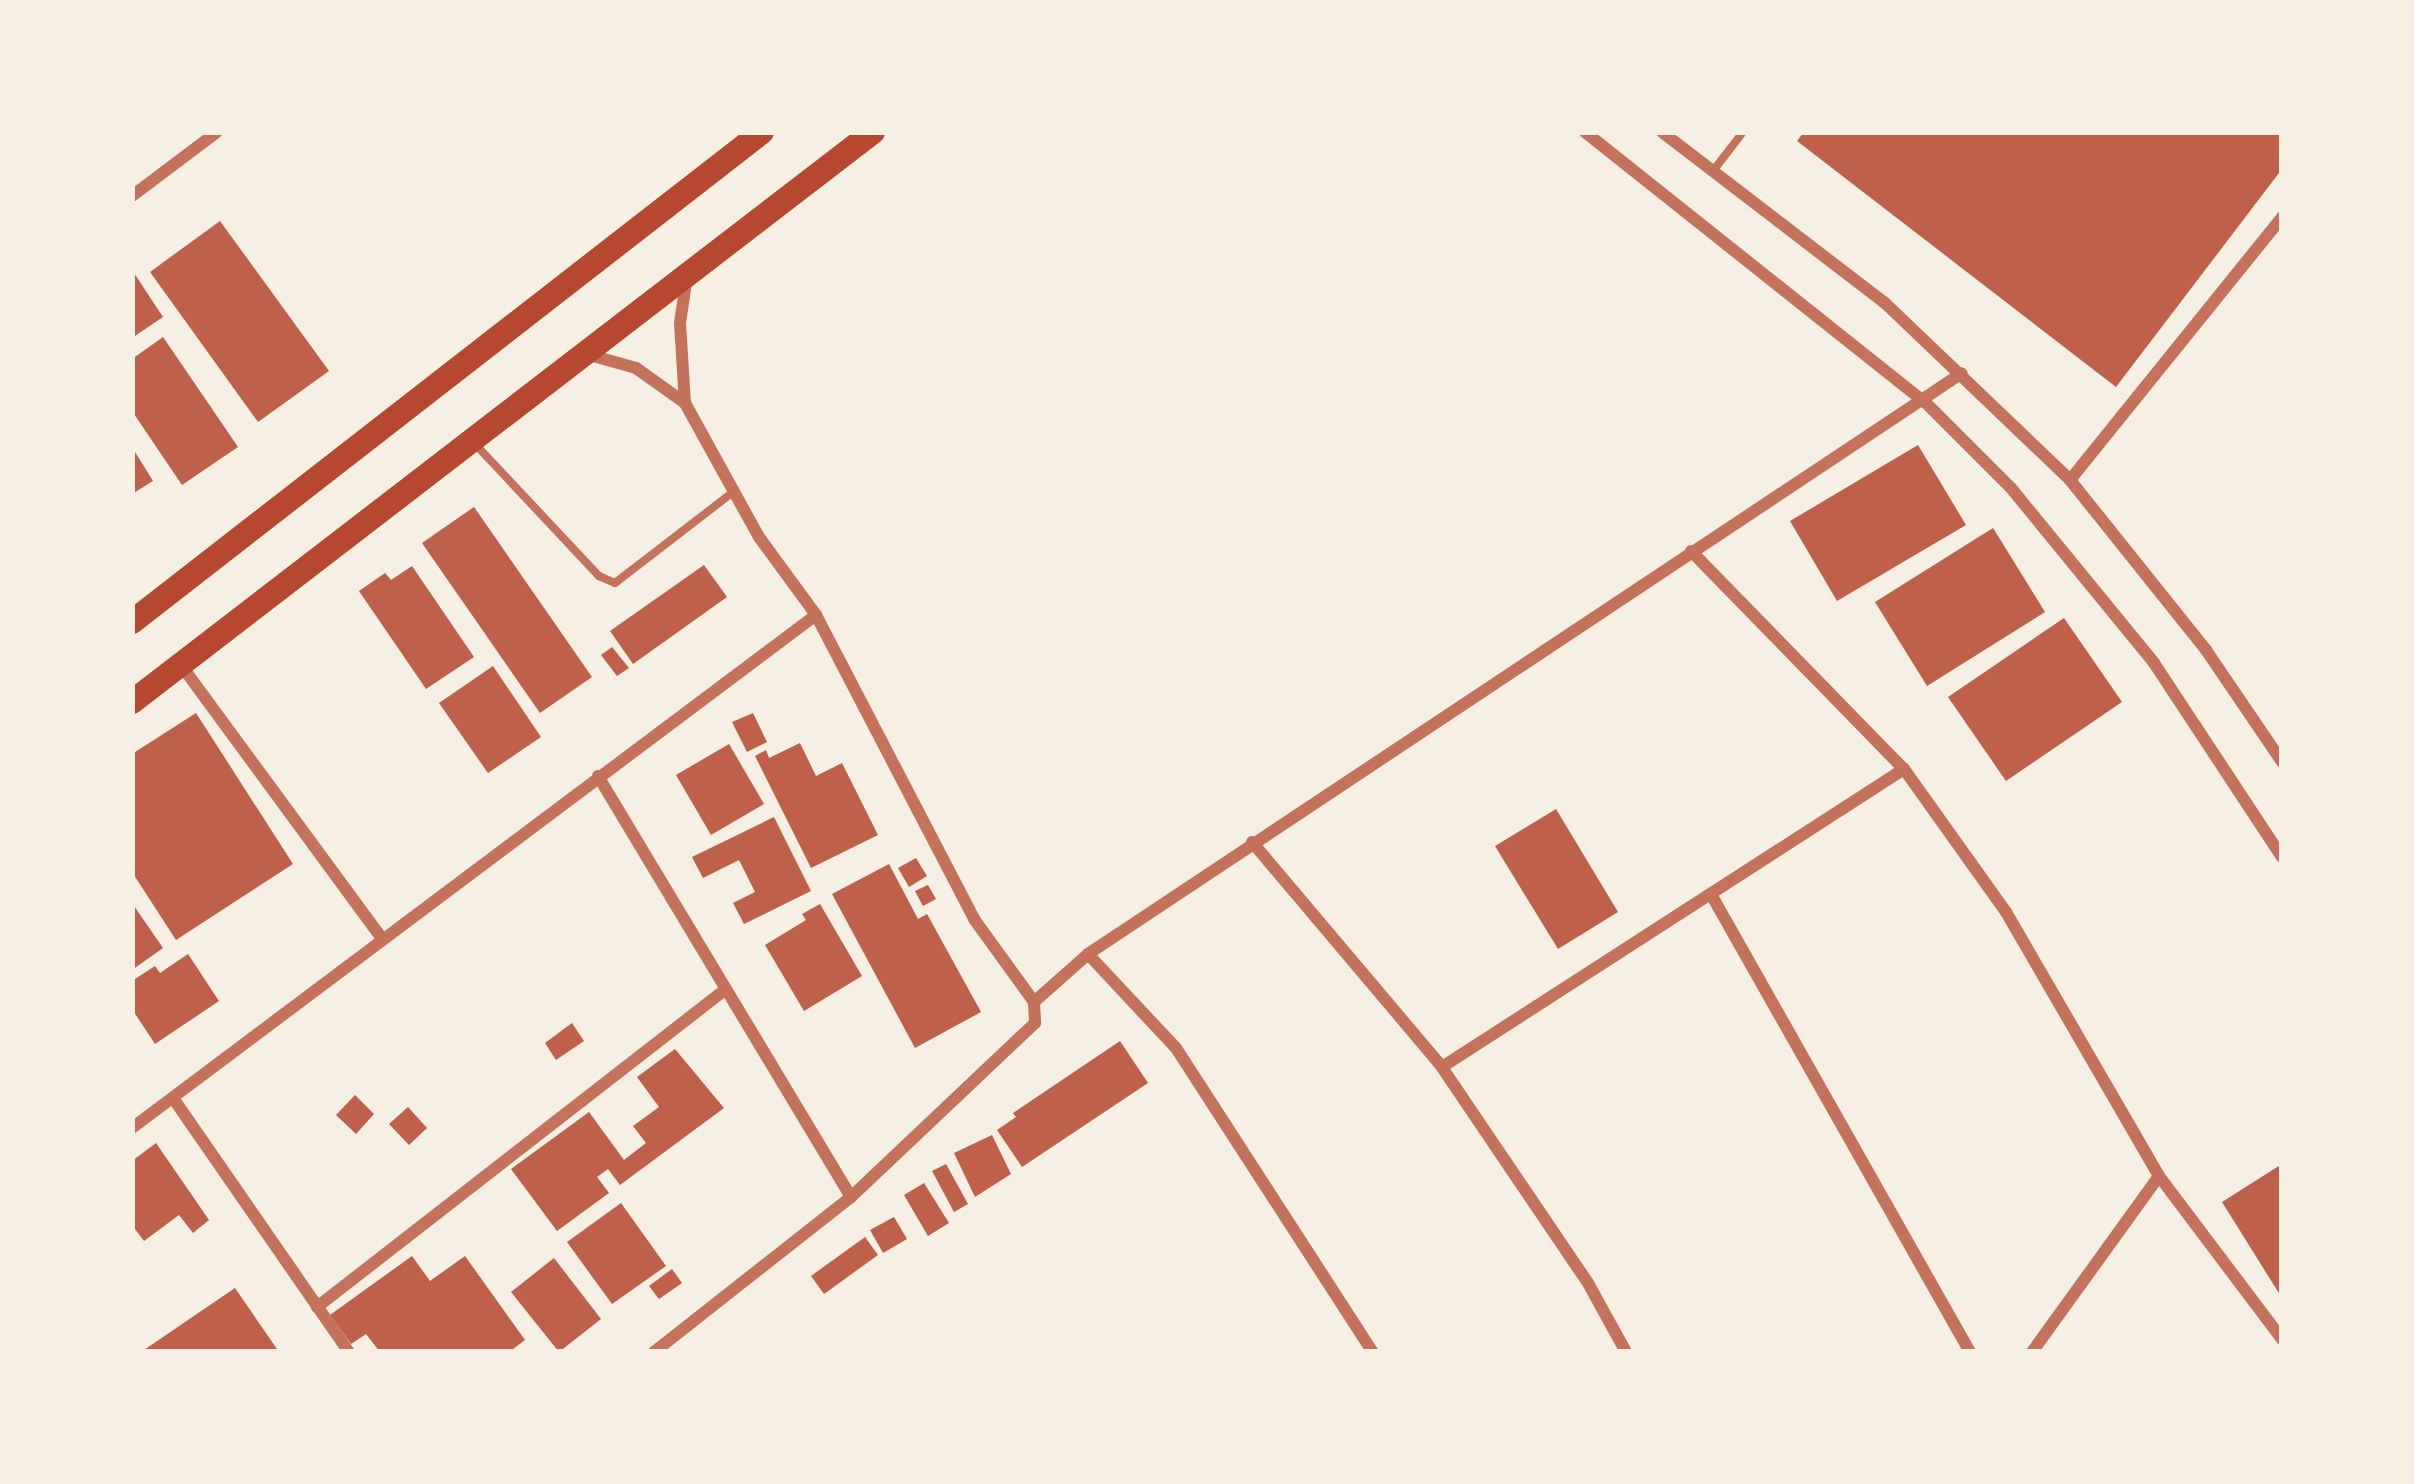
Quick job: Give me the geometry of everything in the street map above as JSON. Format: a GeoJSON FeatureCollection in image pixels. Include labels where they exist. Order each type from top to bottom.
{"type":"FeatureCollection","features":[{"type":"Feature","properties":{"kind":"main road"},"geometry":{"type":"LineString","coordinates":[[132,622],[762,132]]}},
{"type":"Feature","properties":{"kind":"main road"},"geometry":{"type":"LineString","coordinates":[[132,702],[873,132]]}},
{"type":"Feature","properties":{"kind":"street"},"geometry":{"type":"LineString","coordinates":[[132,196],[217,132]]}},
{"type":"Feature","properties":{"kind":"street"},"geometry":{"type":"LineString","coordinates":[[1586,132],[1924,402],[2011,488],[2097,587],[2216,749],[2282,857]]}},
{"type":"Feature","properties":{"kind":"street"},"geometry":{"type":"LineString","coordinates":[[1662,132],[1885,303],[2070,480],[2206,650],[2282,762]]}},
{"type":"Feature","properties":{"kind":"street"},"geometry":{"type":"LineString","coordinates":[[2070,480],[2282,217]]}},
{"type":"Feature","properties":{"kind":"street"},"geometry":{"type":"LineString","coordinates":[[654,1352],[851,1197],[1035,1023],[1034,1002],[974,920],[816,615],[732,493],[685,403],[680,322],[687,275]]}},
{"type":"Feature","properties":{"kind":"street"},"geometry":{"type":"LineString","coordinates":[[585,354],[636,368],[685,403]]}},
{"type":"Feature","properties":{"kind":"street"},"geometry":{"type":"LineString","coordinates":[[1034,1002],[1088,953],[1962,373]]}},
{"type":"Feature","properties":{"kind":"street"},"geometry":{"type":"LineString","coordinates":[[1691,551],[1904,769],[2006,912],[2159,1176],[2282,1339]]}},
{"type":"Feature","properties":{"kind":"street"},"geometry":{"type":"LineString","coordinates":[[132,1128],[816,615]]}},
{"type":"Feature","properties":{"kind":"street"},"geometry":{"type":"LineString","coordinates":[[180,664],[381,937]]}},
{"type":"Feature","properties":{"kind":"street"},"geometry":{"type":"LineString","coordinates":[[1442,1067],[1904,769]]}},
{"type":"Feature","properties":{"kind":"street"},"geometry":{"type":"LineString","coordinates":[[598,776],[851,1197]]}},
{"type":"Feature","properties":{"kind":"street"},"geometry":{"type":"LineString","coordinates":[[1252,842],[1442,1067],[1588,1283],[1626,1352]]}},
{"type":"Feature","properties":{"kind":"street"},"geometry":{"type":"LineString","coordinates":[[1712,896],[1970,1352]]}},
{"type":"Feature","properties":{"kind":"street"},"geometry":{"type":"LineString","coordinates":[[1088,953],[1195,1075],[1373,1352]]}},
{"type":"Feature","properties":{"kind":"street"},"geometry":{"type":"LineString","coordinates":[[317,1307],[726,989]]}},
{"type":"Feature","properties":{"kind":"street"},"geometry":{"type":"LineString","coordinates":[[173,1098],[349,1352]]}},
{"type":"Feature","properties":{"kind":"street"},"geometry":{"type":"LineString","coordinates":[[2032,1352],[2159,1176]]}},
{"type":"Feature","properties":{"kind":"lane"},"geometry":{"type":"LineString","coordinates":[[1713,171],[1743,132]]}},
{"type":"Feature","properties":{"kind":"lane"},"geometry":{"type":"LineString","coordinates":[[472,440],[599,576],[615,583],[732,493]]}},
{"type":"Feature","properties":{"kind":"building"},"geometry":{"type":"Polygon","coordinates":[[[1804,132],[2282,132],[2282,169],[2116,387],[1797,141],[1804,132]]]}},
{"type":"Feature","properties":{"kind":"building"},"geometry":{"type":"Polygon","coordinates":[[[220,221],[329,371],[258,422],[150,272],[220,221]]]}},
{"type":"Feature","properties":{"kind":"building"},"geometry":{"type":"Polygon","coordinates":[[[132,270],[163,317],[132,338],[132,270]]]}},
{"type":"Feature","properties":{"kind":"building"},"geometry":{"type":"Polygon","coordinates":[[[163,337],[238,447],[182,485],[132,411],[132,359],[163,337]]]}},
{"type":"Feature","properties":{"kind":"building"},"geometry":{"type":"Polygon","coordinates":[[[1918,445],[1966,525],[1837,601],[1790,521],[1918,445]]]}},
{"type":"Feature","properties":{"kind":"building"},"geometry":{"type":"Polygon","coordinates":[[[132,447],[153,481],[132,494],[132,447]]]}},
{"type":"Feature","properties":{"kind":"building"},"geometry":{"type":"Polygon","coordinates":[[[474,507],[592,677],[540,713],[422,543],[474,507]]]}},
{"type":"Feature","properties":{"kind":"building"},"geometry":{"type":"Polygon","coordinates":[[[1993,528],[2045,612],[1927,686],[1875,602],[1993,528]]]}},
{"type":"Feature","properties":{"kind":"building"},"geometry":{"type":"Polygon","coordinates":[[[704,565],[727,597],[633,664],[610,631],[704,565]]]}},
{"type":"Feature","properties":{"kind":"building"},"geometry":{"type":"Polygon","coordinates":[[[412,566],[474,657],[426,689],[359,591],[385,573],[391,580],[412,566]]]}},
{"type":"Feature","properties":{"kind":"building"},"geometry":{"type":"Polygon","coordinates":[[[2064,618],[2122,702],[2006,781],[1948,697],[2064,618]]]}},
{"type":"Feature","properties":{"kind":"building"},"geometry":{"type":"Polygon","coordinates":[[[612,647],[629,668],[617,676],[601,655],[612,647]]]}},
{"type":"Feature","properties":{"kind":"building"},"geometry":{"type":"Polygon","coordinates":[[[493,666],[541,737],[488,773],[439,703],[493,666]]]}},
{"type":"Feature","properties":{"kind":"building"},"geometry":{"type":"Polygon","coordinates":[[[196,713],[293,864],[176,940],[132,872],[132,754],[196,713]]]}},
{"type":"Feature","properties":{"kind":"building"},"geometry":{"type":"Polygon","coordinates":[[[753,713],[767,742],[747,752],[732,722],[753,713]]]}},
{"type":"Feature","properties":{"kind":"building"},"geometry":{"type":"Polygon","coordinates":[[[800,743],[816,776],[842,763],[878,835],[811,868],[755,756],[766,750],[769,758],[800,743]]]}},
{"type":"Feature","properties":{"kind":"building"},"geometry":{"type":"Polygon","coordinates":[[[729,744],[764,804],[711,835],[676,775],[729,744]]]}},
{"type":"Feature","properties":{"kind":"building"},"geometry":{"type":"Polygon","coordinates":[[[1556,809],[1618,912],[1558,949],[1495,846],[1556,809]]]}},
{"type":"Feature","properties":{"kind":"building"},"geometry":{"type":"Polygon","coordinates":[[[774,817],[811,891],[744,924],[733,903],[755,892],[739,860],[703,878],[692,857],[774,817]]]}},
{"type":"Feature","properties":{"kind":"building"},"geometry":{"type":"Polygon","coordinates":[[[916,858],[927,876],[909,887],[898,868],[916,858]]]}},
{"type":"Feature","properties":{"kind":"building"},"geometry":{"type":"Polygon","coordinates":[[[889,864],[918,919],[927,914],[981,1012],[915,1048],[832,894],[889,864]]]}},
{"type":"Feature","properties":{"kind":"building"},"geometry":{"type":"Polygon","coordinates":[[[928,885],[936,899],[923,906],[915,891],[928,885]]]}},
{"type":"Feature","properties":{"kind":"building"},"geometry":{"type":"Polygon","coordinates":[[[132,903],[163,948],[132,970],[132,903]]]}},
{"type":"Feature","properties":{"kind":"building"},"geometry":{"type":"Polygon","coordinates":[[[820,904],[862,976],[804,1011],[765,945],[806,920],[802,914],[820,904]]]}},
{"type":"Feature","properties":{"kind":"building"},"geometry":{"type":"Polygon","coordinates":[[[188,954],[219,1001],[155,1044],[132,1009],[132,981],[155,966],[160,973],[188,954]]]}},
{"type":"Feature","properties":{"kind":"building"},"geometry":{"type":"Polygon","coordinates":[[[572,1023],[584,1041],[556,1060],[545,1043],[572,1023]]]}},
{"type":"Feature","properties":{"kind":"building"},"geometry":{"type":"Polygon","coordinates":[[[1120,1041],[1148,1083],[1022,1167],[997,1130],[1016,1117],[1013,1113],[1120,1041]]]}},
{"type":"Feature","properties":{"kind":"building"},"geometry":{"type":"Polygon","coordinates":[[[675,1049],[724,1108],[620,1185],[608,1169],[597,1177],[609,1193],[557,1231],[511,1169],[589,1112],[624,1160],[646,1143],[633,1126],[659,1107],[637,1077],[675,1049]]]}},
{"type":"Feature","properties":{"kind":"building"},"geometry":{"type":"Polygon","coordinates":[[[355,1095],[374,1114],[356,1134],[336,1115],[355,1095]]]}},
{"type":"Feature","properties":{"kind":"building"},"geometry":{"type":"Polygon","coordinates":[[[408,1107],[427,1128],[409,1145],[389,1124],[408,1107]]]}},
{"type":"Feature","properties":{"kind":"building"},"geometry":{"type":"Polygon","coordinates":[[[992,1135],[1011,1174],[975,1197],[954,1153],[992,1135]]]}},
{"type":"Feature","properties":{"kind":"building"},"geometry":{"type":"Polygon","coordinates":[[[156,1143],[209,1220],[193,1233],[179,1215],[144,1241],[132,1225],[132,1161],[156,1143]]]}},
{"type":"Feature","properties":{"kind":"building"},"geometry":{"type":"Polygon","coordinates":[[[946,1164],[968,1204],[954,1212],[932,1171],[946,1164]]]}},
{"type":"Feature","properties":{"kind":"building"},"geometry":{"type":"Polygon","coordinates":[[[2282,1164],[2282,1298],[2222,1202],[2282,1164]]]}},
{"type":"Feature","properties":{"kind":"building"},"geometry":{"type":"Polygon","coordinates":[[[924,1183],[949,1223],[928,1236],[904,1195],[924,1183]]]}},
{"type":"Feature","properties":{"kind":"building"},"geometry":{"type":"Polygon","coordinates":[[[621,1203],[666,1266],[612,1304],[567,1242],[621,1203]]]}},
{"type":"Feature","properties":{"kind":"building"},"geometry":{"type":"Polygon","coordinates":[[[894,1217],[907,1239],[883,1253],[870,1230],[894,1217]]]}},
{"type":"Feature","properties":{"kind":"building"},"geometry":{"type":"Polygon","coordinates":[[[865,1237],[878,1255],[824,1294],[811,1276],[865,1237]]]}},
{"type":"Feature","properties":{"kind":"building"},"geometry":{"type":"Polygon","coordinates":[[[412,1256],[430,1281],[465,1256],[525,1340],[509,1352],[380,1352],[366,1334],[351,1344],[330,1315],[412,1256]]]}},
{"type":"Feature","properties":{"kind":"building"},"geometry":{"type":"Polygon","coordinates":[[[554,1258],[601,1319],[559,1352],[511,1292],[554,1258]]]}},
{"type":"Feature","properties":{"kind":"building"},"geometry":{"type":"Polygon","coordinates":[[[672,1269],[682,1283],[659,1299],[649,1286],[672,1269]]]}},
{"type":"Feature","properties":{"kind":"building"},"geometry":{"type":"Polygon","coordinates":[[[235,1288],[279,1352],[141,1352],[235,1288]]]}}]}
